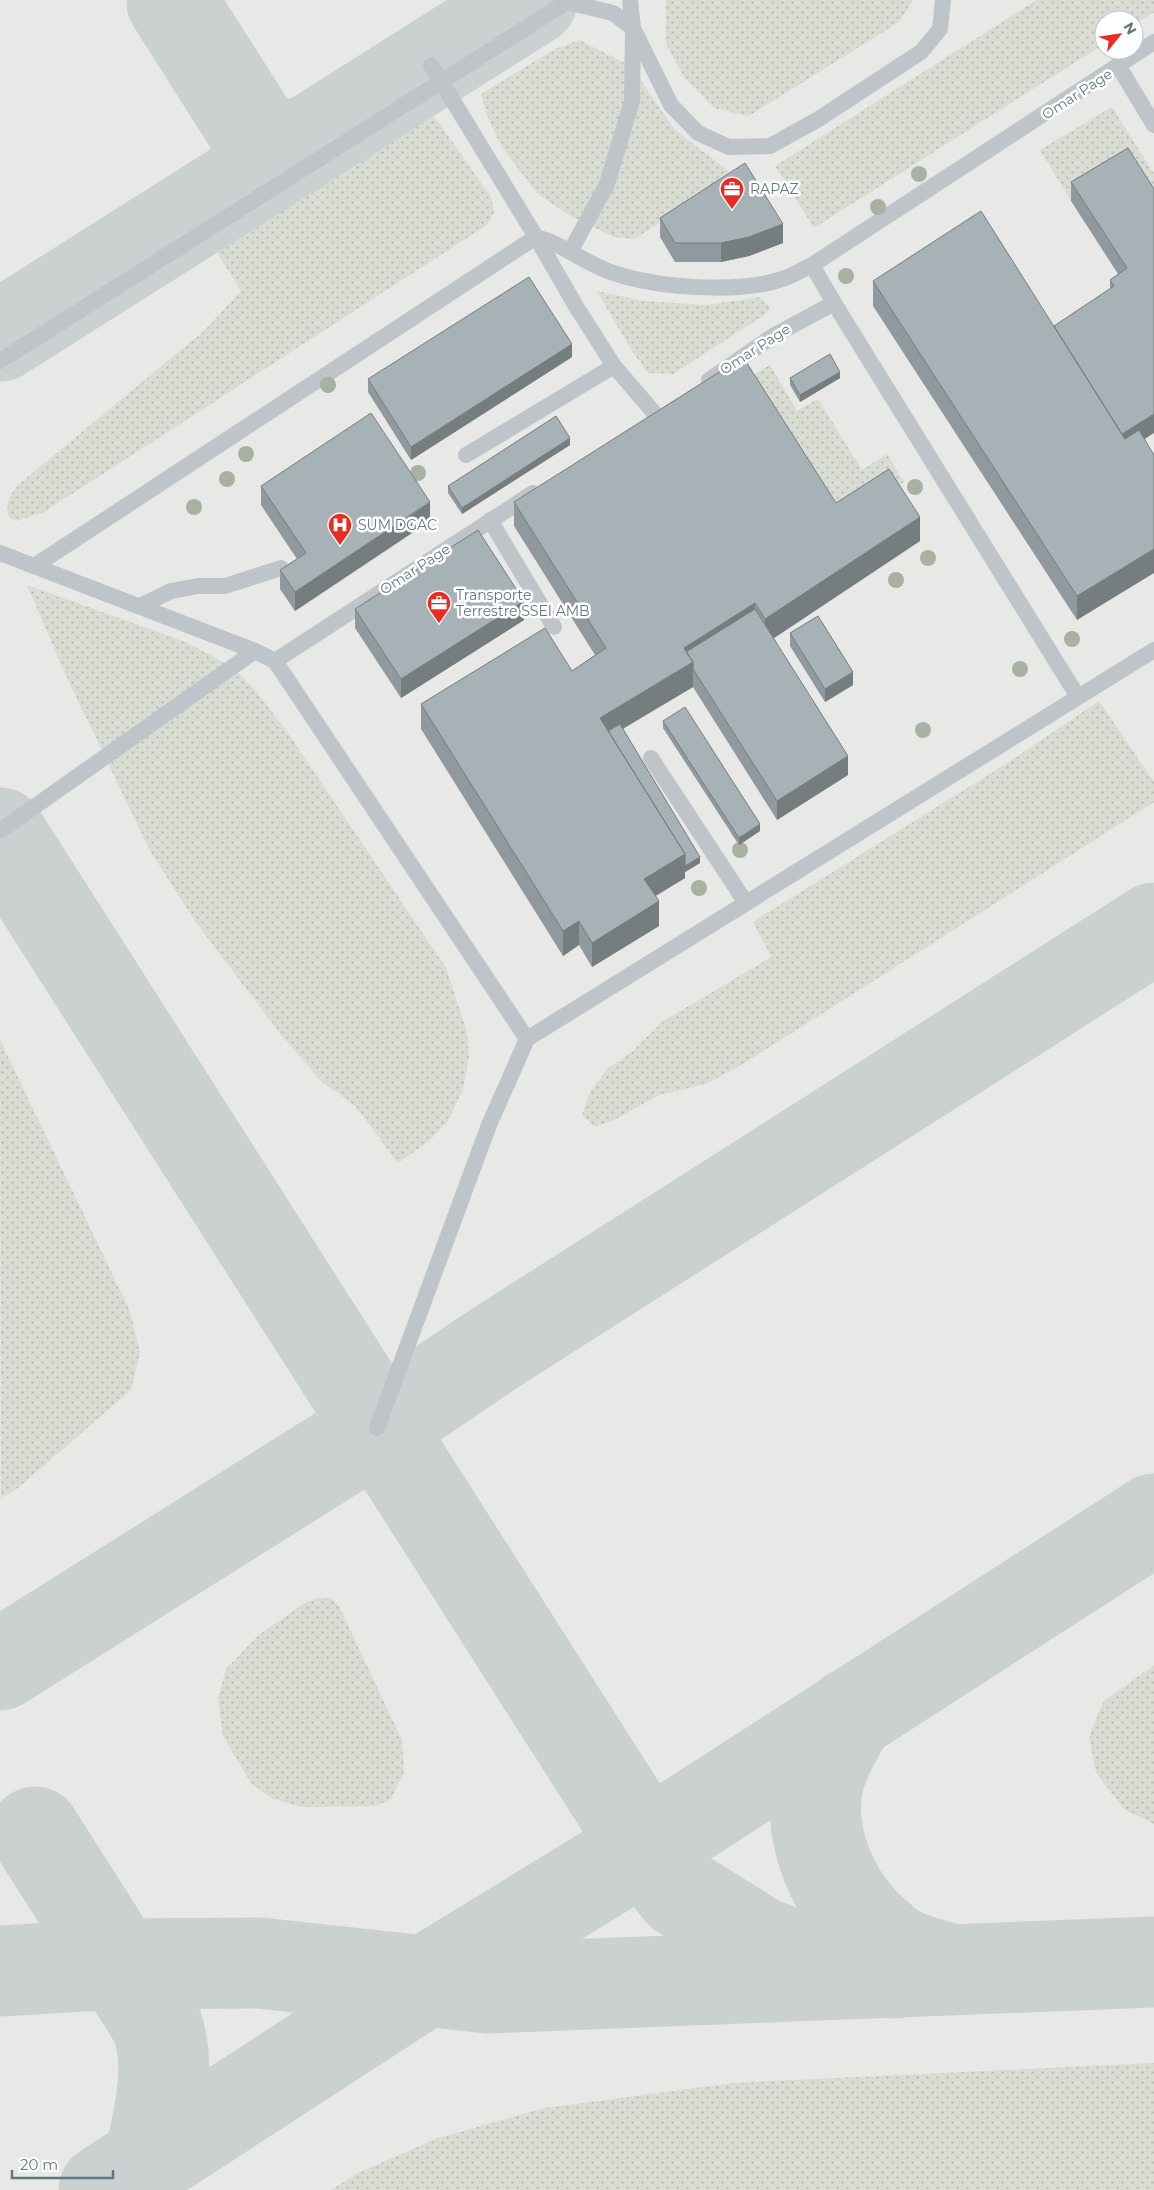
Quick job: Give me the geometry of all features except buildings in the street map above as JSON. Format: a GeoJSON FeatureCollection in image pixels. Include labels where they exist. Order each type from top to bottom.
{"type":"FeatureCollection","features":[{"type":"Feature","properties":{"kind":"lane"},"geometry":{"type":"LineString","coordinates":[[570,252],[607,184],[632,100],[633,28],[630,0]]}},
{"type":"Feature","properties":{"kind":"lane"},"geometry":{"type":"LineString","coordinates":[[0,361],[568,1],[612,13],[633,28],[671,106],[698,133],[729,148],[770,146],[816,120],[921,52],[940,29],[943,0]]}},
{"type":"Feature","properties":{"kind":"lane","name":"Omar Page"},"geometry":{"type":"LineString","coordinates":[[536,237],[552,241],[570,252],[612,272],[650,282],[696,288],[741,286],[783,279],[812,265],[1119,67],[1154,42]]}},
{"type":"Feature","properties":{"kind":"lane"},"geometry":{"type":"LineString","coordinates":[[431,65],[442,80],[577,308],[614,366],[656,415]]}},
{"type":"Feature","properties":{"kind":"lane"},"geometry":{"type":"LineString","coordinates":[[1119,67],[1154,126]]}},
{"type":"Feature","properties":{"kind":"lane"},"geometry":{"type":"LineString","coordinates":[[36,565],[536,237]]}},
{"type":"Feature","properties":{"kind":"lane"},"geometry":{"type":"LineString","coordinates":[[812,265],[1078,697]]}},
{"type":"Feature","properties":{"kind":"lane","name":"Omar Page"},"geometry":{"type":"LineString","coordinates":[[695,389],[773,336],[834,303]]}},
{"type":"Feature","properties":{"kind":"lane"},"geometry":{"type":"LineString","coordinates":[[466,455],[614,366]]}},
{"type":"Feature","properties":{"kind":"lane"},"geometry":{"type":"LineString","coordinates":[[640,426],[672,404]]}},
{"type":"Feature","properties":{"kind":"lane","name":"Omar Page"},"geometry":{"type":"LineString","coordinates":[[275,661],[548,483]]}},
{"type":"Feature","properties":{"kind":"lane"},"geometry":{"type":"LineString","coordinates":[[490,520],[554,628]]}},
{"type":"Feature","properties":{"kind":"lane"},"geometry":{"type":"LineString","coordinates":[[0,553],[36,565],[255,651],[275,661],[527,1039]]}},
{"type":"Feature","properties":{"kind":"lane"},"geometry":{"type":"LineString","coordinates":[[140,606],[171,591],[198,586],[226,586],[281,568]]}},
{"type":"Feature","properties":{"kind":"lane"},"geometry":{"type":"LineString","coordinates":[[377,1428],[490,1125],[527,1039],[1154,650]]}},
{"type":"Feature","properties":{"kind":"lane"},"geometry":{"type":"LineString","coordinates":[[0,831],[255,651]]}},
{"type":"Feature","properties":{"kind":"lane"},"geometry":{"type":"LineString","coordinates":[[651,758],[746,903]]}},
{"type":"Feature","properties":{"kind":"shaded area"},"geometry":{"type":"Polygon","coordinates":[[[0,0],[1154,0],[1154,2190],[0,2190],[0,0]]]}},
{"type":"Feature","properties":{"kind":"shaded area"},"geometry":{"type":"Polygon","coordinates":[[[666,0],[913,0],[899,22],[749,116],[714,108],[684,77],[666,44],[666,0]]]}},
{"type":"Feature","properties":{"kind":"shaded area"},"geometry":{"type":"Polygon","coordinates":[[[1037,0],[1154,0],[1154,12],[1144,18],[1144,10],[1094,10],[1094,50],[814,228],[775,166],[1037,0]]]}},
{"type":"Feature","properties":{"kind":"shaded area"},"geometry":{"type":"Polygon","coordinates":[[[579,40],[631,66],[674,129],[730,172],[698,199],[634,239],[614,237],[567,214],[537,193],[501,146],[486,113],[481,94],[555,49],[579,40]]]}},
{"type":"Feature","properties":{"kind":"shaded area"},"geometry":{"type":"Polygon","coordinates":[[[1112,107],[1154,174],[1154,208],[1071,201],[1040,150],[1112,107]]]}},
{"type":"Feature","properties":{"kind":"shaded area"},"geometry":{"type":"Polygon","coordinates":[[[430,114],[438,121],[491,197],[494,213],[487,225],[44,512],[17,521],[9,517],[7,508],[9,500],[18,485],[205,330],[241,291],[213,246],[417,116],[430,114]]]}},
{"type":"Feature","properties":{"kind":"shaded area"},"geometry":{"type":"Polygon","coordinates":[[[597,291],[643,301],[706,305],[760,297],[770,307],[766,314],[673,374],[648,373],[632,351],[597,291]]]}},
{"type":"Feature","properties":{"kind":"shaded area"},"geometry":{"type":"Polygon","coordinates":[[[770,365],[797,411],[818,399],[862,470],[887,454],[904,482],[836,528],[743,381],[770,365]]]}},
{"type":"Feature","properties":{"kind":"shaded area"},"geometry":{"type":"Polygon","coordinates":[[[27,585],[186,642],[218,659],[237,672],[255,690],[286,730],[446,968],[467,1032],[469,1056],[463,1089],[448,1121],[428,1142],[398,1163],[356,1107],[321,1081],[279,1032],[197,924],[150,851],[63,669],[27,585]]]}},
{"type":"Feature","properties":{"kind":"shaded area"},"geometry":{"type":"Polygon","coordinates":[[[1099,701],[1154,782],[1154,802],[748,1061],[706,1084],[659,1095],[614,1120],[595,1127],[582,1115],[590,1092],[608,1068],[632,1052],[662,1022],[771,957],[753,922],[1015,758],[1099,701]]]}},
{"type":"Feature","properties":{"kind":"shaded area"},"geometry":{"type":"Polygon","coordinates":[[[0,1040],[130,1311],[140,1352],[131,1390],[18,1488],[1,1498],[0,1040]]]}},
{"type":"Feature","properties":{"kind":"shaded area"},"geometry":{"type":"Polygon","coordinates":[[[317,1598],[330,1598],[339,1606],[402,1740],[404,1772],[391,1799],[376,1806],[302,1807],[273,1799],[251,1783],[223,1736],[218,1699],[226,1669],[260,1634],[305,1603],[317,1598]]]}},
{"type":"Feature","properties":{"kind":"shaded area"},"geometry":{"type":"Polygon","coordinates":[[[1154,1665],[1154,1824],[1124,1809],[1096,1773],[1089,1737],[1103,1702],[1154,1665]]]}},
{"type":"Feature","properties":{"kind":"shaded area"},"geometry":{"type":"Polygon","coordinates":[[[1154,2063],[1154,2190],[331,2190],[358,2173],[438,2138],[545,2108],[733,2083],[1154,2063]]]}},
{"type":"Feature","properties":{"kind":"taxiway"},"geometry":{"type":"LineString","coordinates":[[0,336],[532,0]]}},
{"type":"Feature","properties":{"kind":"taxiway"},"geometry":{"type":"LineString","coordinates":[[172,2],[252,128],[260,137],[297,150]]}},
{"type":"Feature","properties":{"kind":"taxiway"},"geometry":{"type":"LineString","coordinates":[[0,833],[656,1862],[681,1893],[758,1941],[808,1962],[895,1973]]}},
{"type":"Feature","properties":{"kind":"taxiway"},"geometry":{"type":"LineString","coordinates":[[0,1665],[377,1428],[492,1350],[1154,928]]}},
{"type":"Feature","properties":{"kind":"taxiway"},"geometry":{"type":"LineString","coordinates":[[104,2190],[424,1982],[645,1847],[1154,1519]]}},
{"type":"Feature","properties":{"kind":"taxiway"},"geometry":{"type":"LineString","coordinates":[[850,1714],[837,1737],[819,1779],[816,1823],[820,1845],[827,1866],[849,1905],[863,1922],[888,1945],[910,1957],[951,1970]]}},
{"type":"Feature","properties":{"kind":"taxiway"},"geometry":{"type":"LineString","coordinates":[[35,1832],[157,2024],[161,2041],[164,2076],[160,2110],[149,2162]]}},
{"type":"Feature","properties":{"kind":"taxiway"},"geometry":{"type":"LineString","coordinates":[[0,1971],[118,1964],[259,1963],[489,1988],[1154,1962]]}},
{"type":"Feature","properties":{"kind":"place","name":"RAPAZ"},"geometry":{"type":"Point","coordinates":[732,210]}},
{"type":"Feature","properties":{"kind":"place","name":"SUM DGAC"},"geometry":{"type":"Point","coordinates":[340,546]}},
{"type":"Feature","properties":{"kind":"place","name":"Transporte Terrestre SSEI AMB"},"geometry":{"type":"Point","coordinates":[439,624]}}]}
